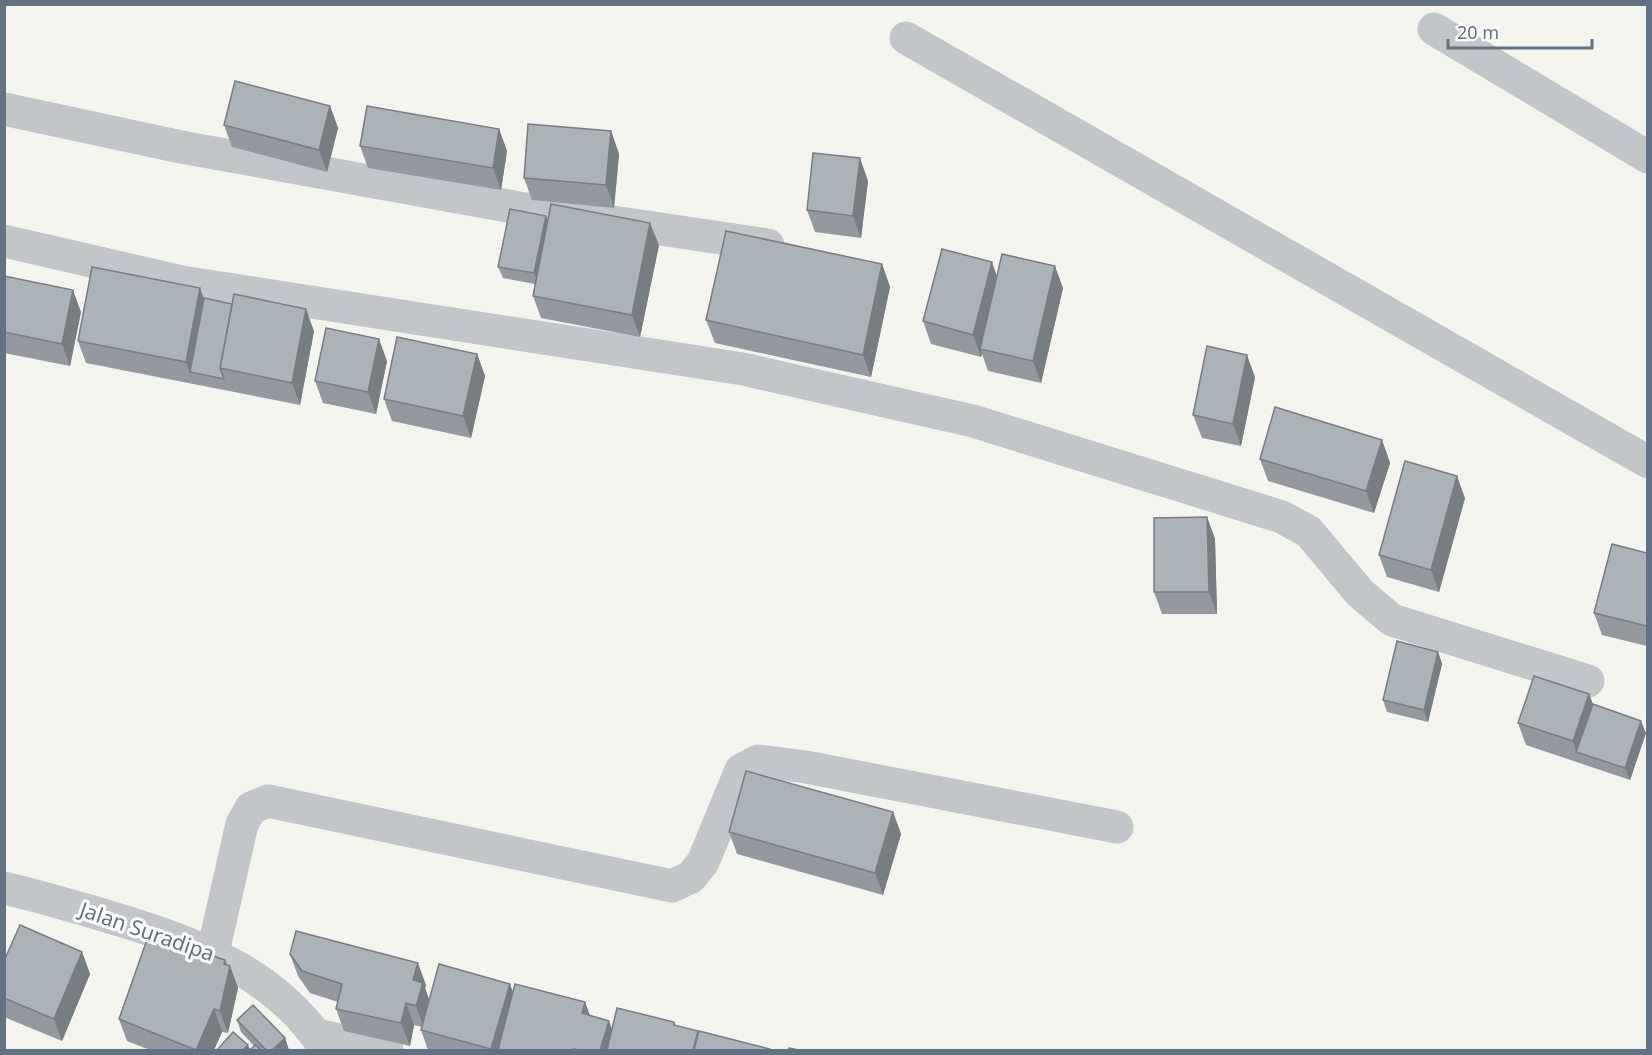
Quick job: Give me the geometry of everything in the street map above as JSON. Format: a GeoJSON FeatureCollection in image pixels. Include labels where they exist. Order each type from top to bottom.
{"type":"FeatureCollection","features":[{"type":"Feature","properties":{"kind":"street"},"geometry":{"type":"LineString","coordinates":[[1434,29],[1647,157]]}},
{"type":"Feature","properties":{"kind":"street"},"geometry":{"type":"LineString","coordinates":[[906,38],[1647,462]]}},
{"type":"Feature","properties":{"kind":"street"},"geometry":{"type":"LineString","coordinates":[[4,109],[181,147],[519,208],[798,249]]}},
{"type":"Feature","properties":{"kind":"street"},"geometry":{"type":"LineString","coordinates":[[4,241],[182,282],[743,369],[973,421],[1282,517],[1309,532],[1360,593],[1392,620],[1588,681]]}},
{"type":"Feature","properties":{"kind":"street"},"geometry":{"type":"LineString","coordinates":[[213,952],[242,824],[250,808],[268,801],[672,886],[691,877],[704,862],[741,770],[758,761],[806,767],[1117,827]]}},
{"type":"Feature","properties":{"kind":"street","name":"Jalan Suradipa"},"geometry":{"type":"LineString","coordinates":[[4,888],[152,929],[213,952],[259,980],[321,1043]]}},
{"type":"Feature","properties":{"kind":"street"},"geometry":{"type":"LineString","coordinates":[[321,1043],[387,1050]]}},
{"type":"Feature","properties":{"kind":"building"},"geometry":{"type":"Polygon","coordinates":[[[235,81],[330,106],[319,150],[224,125],[235,81]]]}},
{"type":"Feature","properties":{"kind":"building"},"geometry":{"type":"Polygon","coordinates":[[[367,106],[499,129],[493,168],[360,146],[367,106]]]}},
{"type":"Feature","properties":{"kind":"building"},"geometry":{"type":"Polygon","coordinates":[[[528,124],[611,131],[606,185],[524,178],[528,124]]]}},
{"type":"Feature","properties":{"kind":"building"},"geometry":{"type":"Polygon","coordinates":[[[813,153],[860,158],[853,216],[807,210],[813,153]]]}},
{"type":"Feature","properties":{"kind":"building"},"geometry":{"type":"Polygon","coordinates":[[[551,204],[650,223],[632,315],[533,296],[551,204]]]}},
{"type":"Feature","properties":{"kind":"building"},"geometry":{"type":"Polygon","coordinates":[[[510,209],[546,216],[534,273],[498,267],[510,209]]]}},
{"type":"Feature","properties":{"kind":"building"},"geometry":{"type":"Polygon","coordinates":[[[726,231],[882,264],[863,355],[706,320],[726,231]]]}},
{"type":"Feature","properties":{"kind":"building"},"geometry":{"type":"Polygon","coordinates":[[[942,249],[992,262],[973,335],[923,321],[942,249]]]}},
{"type":"Feature","properties":{"kind":"building"},"geometry":{"type":"Polygon","coordinates":[[[1002,254],[1055,266],[1033,361],[980,349],[1002,254]]]}},
{"type":"Feature","properties":{"kind":"building"},"geometry":{"type":"Polygon","coordinates":[[[92,267],[200,288],[186,362],[78,341],[92,267]]]}},
{"type":"Feature","properties":{"kind":"building"},"geometry":{"type":"Polygon","coordinates":[[[4,276],[73,290],[62,344],[4,332],[4,276]]]}},
{"type":"Feature","properties":{"kind":"building"},"geometry":{"type":"Polygon","coordinates":[[[234,294],[306,309],[292,383],[220,368],[234,294]]]}},
{"type":"Feature","properties":{"kind":"building"},"geometry":{"type":"Polygon","coordinates":[[[204,298],[232,304],[220,368],[224,379],[190,372],[204,298]]]}},
{"type":"Feature","properties":{"kind":"building"},"geometry":{"type":"Polygon","coordinates":[[[326,328],[379,339],[368,392],[315,381],[326,328]]]}},
{"type":"Feature","properties":{"kind":"building"},"geometry":{"type":"Polygon","coordinates":[[[397,337],[477,354],[463,416],[384,399],[397,337]]]}},
{"type":"Feature","properties":{"kind":"building"},"geometry":{"type":"Polygon","coordinates":[[[1207,346],[1247,355],[1233,424],[1193,415],[1207,346]]]}},
{"type":"Feature","properties":{"kind":"building"},"geometry":{"type":"Polygon","coordinates":[[[1275,407],[1382,440],[1366,491],[1260,459],[1275,407]]]}},
{"type":"Feature","properties":{"kind":"building"},"geometry":{"type":"Polygon","coordinates":[[[1405,461],[1457,476],[1431,570],[1379,555],[1405,461]]]}},
{"type":"Feature","properties":{"kind":"building"},"geometry":{"type":"Polygon","coordinates":[[[1207,517],[1209,592],[1154,592],[1154,518],[1207,517]]]}},
{"type":"Feature","properties":{"kind":"building"},"geometry":{"type":"Polygon","coordinates":[[[1612,544],[1647,553],[1647,626],[1594,613],[1612,544]]]}},
{"type":"Feature","properties":{"kind":"building"},"geometry":{"type":"Polygon","coordinates":[[[1397,641],[1438,652],[1424,710],[1383,700],[1397,641]]]}},
{"type":"Feature","properties":{"kind":"building"},"geometry":{"type":"Polygon","coordinates":[[[1534,676],[1589,694],[1573,741],[1518,723],[1534,676]]]}},
{"type":"Feature","properties":{"kind":"building"},"geometry":{"type":"Polygon","coordinates":[[[1593,704],[1641,721],[1625,768],[1576,752],[1593,704]]]}},
{"type":"Feature","properties":{"kind":"building"},"geometry":{"type":"Polygon","coordinates":[[[746,771],[893,812],[875,873],[729,832],[746,771]]]}},
{"type":"Feature","properties":{"kind":"building"},"geometry":{"type":"Polygon","coordinates":[[[20,925],[82,952],[54,1019],[4,998],[4,961],[20,925]]]}},
{"type":"Feature","properties":{"kind":"building"},"geometry":{"type":"Polygon","coordinates":[[[296,931],[418,963],[413,980],[423,983],[416,1006],[406,1003],[401,1023],[336,1009],[342,984],[302,971],[290,954],[296,931]]]}},
{"type":"Feature","properties":{"kind":"building"},"geometry":{"type":"Polygon","coordinates":[[[149,934],[225,960],[224,964],[230,966],[220,1011],[214,1009],[196,1050],[119,1019],[149,934]]]}},
{"type":"Feature","properties":{"kind":"building"},"geometry":{"type":"Polygon","coordinates":[[[439,964],[510,984],[491,1049],[421,1030],[439,964]]]}},
{"type":"Feature","properties":{"kind":"building"},"geometry":{"type":"Polygon","coordinates":[[[515,984],[585,1002],[582,1013],[609,1021],[600,1050],[498,1050],[515,984]]]}},
{"type":"Feature","properties":{"kind":"building"},"geometry":{"type":"Polygon","coordinates":[[[253,1005],[285,1038],[272,1050],[266,1050],[237,1020],[253,1005]]]}},
{"type":"Feature","properties":{"kind":"building"},"geometry":{"type":"Polygon","coordinates":[[[617,1008],[674,1022],[674,1025],[698,1031],[693,1050],[607,1050],[617,1008]]]}},
{"type":"Feature","properties":{"kind":"building"},"geometry":{"type":"Polygon","coordinates":[[[699,1031],[770,1049],[770,1050],[694,1050],[699,1031]]]}},
{"type":"Feature","properties":{"kind":"building"},"geometry":{"type":"Polygon","coordinates":[[[233,1032],[248,1045],[243,1050],[217,1050],[233,1032]]]}},
{"type":"Feature","properties":{"kind":"building"},"geometry":{"type":"Polygon","coordinates":[[[255,1045],[261,1050],[250,1050],[255,1045]]]}}]}
